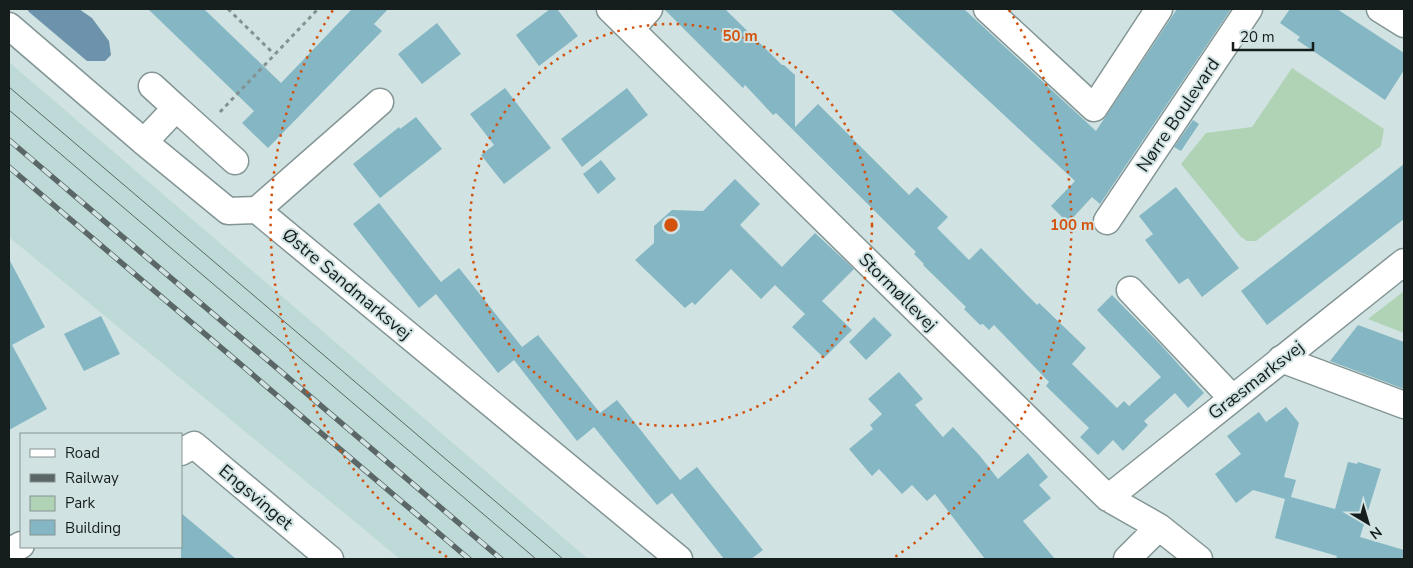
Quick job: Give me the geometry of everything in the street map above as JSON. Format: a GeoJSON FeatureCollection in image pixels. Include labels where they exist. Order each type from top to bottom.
{"type":"FeatureCollection","features":[{"type":"Feature","properties":{"kind":"street","name":"Stormøllevej"},"geometry":{"type":"LineString","coordinates":[[610,9],[1108,498],[1159,527],[1198,559]]}},
{"type":"Feature","properties":{"kind":"street"},"geometry":{"type":"LineString","coordinates":[[631,29],[649,9]]}},
{"type":"Feature","properties":{"kind":"street"},"geometry":{"type":"LineString","coordinates":[[987,9],[1094,108],[1159,9]]}},
{"type":"Feature","properties":{"kind":"street","name":"Nørre Boulevard"},"geometry":{"type":"LineString","coordinates":[[1107,221],[1249,9]]}},
{"type":"Feature","properties":{"kind":"street"},"geometry":{"type":"LineString","coordinates":[[1380,9],[1404,24]]}},
{"type":"Feature","properties":{"kind":"street"},"geometry":{"type":"LineString","coordinates":[[9,26],[228,211],[258,210],[380,102]]}},
{"type":"Feature","properties":{"kind":"street"},"geometry":{"type":"LineString","coordinates":[[152,86],[235,161]]}},
{"type":"Feature","properties":{"kind":"street"},"geometry":{"type":"LineString","coordinates":[[144,142],[176,108]]}},
{"type":"Feature","properties":{"kind":"street","name":"Østre Sandmarksvej"},"geometry":{"type":"LineString","coordinates":[[258,210],[679,559]]}},
{"type":"Feature","properties":{"kind":"street","name":"Græsmarksvej"},"geometry":{"type":"LineString","coordinates":[[1108,498],[1404,262]]}},
{"type":"Feature","properties":{"kind":"street"},"geometry":{"type":"LineString","coordinates":[[1130,290],[1232,398]]}},
{"type":"Feature","properties":{"kind":"street"},"geometry":{"type":"LineString","coordinates":[[1281,359],[1404,405]]}},
{"type":"Feature","properties":{"kind":"street","name":"Engsvinget"},"geometry":{"type":"LineString","coordinates":[[182,451],[194,445],[330,559]]}},
{"type":"Feature","properties":{"kind":"street"},"geometry":{"type":"LineString","coordinates":[[1128,559],[1159,527]]}},
{"type":"Feature","properties":{"kind":"street"},"geometry":{"type":"LineString","coordinates":[[9,552],[20,546]]}},
{"type":"Feature","properties":{"kind":"path"},"geometry":{"type":"LineString","coordinates":[[228,9],[274,54]]}},
{"type":"Feature","properties":{"kind":"path"},"geometry":{"type":"LineString","coordinates":[[202,131],[318,9]]}},
{"type":"Feature","properties":{"kind":"shaded area"},"geometry":{"type":"Polygon","coordinates":[[[9,62],[588,559],[400,559],[9,237],[9,62]]]}},
{"type":"Feature","properties":{"kind":"green space"},"geometry":{"type":"Polygon","coordinates":[[[1292,68],[1384,129],[1381,146],[1256,241],[1247,241],[1240,236],[1181,164],[1206,133],[1252,127],[1292,68]]]}},
{"type":"Feature","properties":{"kind":"green space"},"geometry":{"type":"Polygon","coordinates":[[[1404,291],[1404,333],[1368,319],[1404,291]]]}},
{"type":"Feature","properties":{"kind":"water"},"geometry":{"type":"Polygon","coordinates":[[[27,9],[79,9],[92,18],[109,41],[111,55],[105,61],[87,61],[27,9]]]}},
{"type":"Feature","properties":{"kind":"building"},"geometry":{"type":"Polygon","coordinates":[[[148,9],[204,9],[281,83],[352,9],[388,9],[374,24],[382,31],[268,148],[242,123],[254,111],[148,9]]]}},
{"type":"Feature","properties":{"kind":"building"},"geometry":{"type":"Polygon","coordinates":[[[550,9],[557,9],[578,36],[539,66],[516,35],[550,9]]]}},
{"type":"Feature","properties":{"kind":"building"},"geometry":{"type":"Polygon","coordinates":[[[664,9],[725,9],[782,65],[795,75],[795,127],[818,104],[909,195],[917,187],[948,217],[937,228],[969,260],[981,248],[1037,305],[1039,303],[1086,348],[1072,364],[1117,408],[1124,401],[1129,406],[1161,377],[1097,310],[1112,295],[1204,393],[1188,408],[1175,393],[1144,421],[1148,425],[1123,451],[1113,440],[1098,455],[1080,437],[1089,428],[1046,386],[1049,382],[994,325],[989,330],[983,324],[980,325],[964,309],[966,307],[923,265],[914,254],[916,252],[776,113],[773,115],[745,85],[743,88],[664,9]]]}},
{"type":"Feature","properties":{"kind":"building"},"geometry":{"type":"Polygon","coordinates":[[[890,9],[964,9],[1096,131],[1177,9],[1231,9],[1100,204],[1092,197],[1068,223],[1051,206],[1075,181],[890,9]]]}},
{"type":"Feature","properties":{"kind":"building"},"geometry":{"type":"Polygon","coordinates":[[[1290,9],[1337,9],[1404,53],[1404,70],[1385,100],[1297,40],[1300,37],[1280,23],[1290,9]]]}},
{"type":"Feature","properties":{"kind":"building"},"geometry":{"type":"Polygon","coordinates":[[[437,23],[461,54],[422,84],[398,54],[437,23]]]}},
{"type":"Feature","properties":{"kind":"building"},"geometry":{"type":"Polygon","coordinates":[[[505,88],[551,148],[504,184],[481,155],[494,145],[470,114],[505,88]]]}},
{"type":"Feature","properties":{"kind":"building"},"geometry":{"type":"Polygon","coordinates":[[[627,88],[648,115],[582,167],[561,139],[627,88]]]}},
{"type":"Feature","properties":{"kind":"building"},"geometry":{"type":"Polygon","coordinates":[[[416,117],[442,149],[380,198],[353,164],[399,127],[400,129],[416,117]]]}},
{"type":"Feature","properties":{"kind":"building"},"geometry":{"type":"Polygon","coordinates":[[[1193,120],[1199,124],[1181,151],[1174,147],[1193,120]]]}},
{"type":"Feature","properties":{"kind":"building"},"geometry":{"type":"Polygon","coordinates":[[[601,160],[616,179],[598,194],[583,174],[601,160]]]}},
{"type":"Feature","properties":{"kind":"building"},"geometry":{"type":"Polygon","coordinates":[[[1404,164],[1404,219],[1267,325],[1241,291],[1404,164]]]}},
{"type":"Feature","properties":{"kind":"building"},"geometry":{"type":"Polygon","coordinates":[[[735,179],[760,204],[740,225],[782,267],[815,233],[854,269],[822,301],[852,330],[824,358],[792,327],[805,314],[775,285],[761,299],[731,269],[695,305],[692,302],[685,308],[635,260],[654,243],[654,226],[672,210],[703,211],[735,179]]]}},
{"type":"Feature","properties":{"kind":"building"},"geometry":{"type":"Polygon","coordinates":[[[1176,187],[1239,268],[1202,297],[1188,278],[1179,284],[1145,240],[1153,234],[1139,216],[1176,187]]]}},
{"type":"Feature","properties":{"kind":"building"},"geometry":{"type":"Polygon","coordinates":[[[379,203],[441,282],[459,268],[522,347],[538,335],[600,413],[617,400],[680,480],[697,467],[763,550],[751,559],[724,559],[672,493],[657,505],[594,427],[577,441],[514,360],[498,373],[436,294],[419,308],[353,224],[379,203]]]}},
{"type":"Feature","properties":{"kind":"building"},"geometry":{"type":"Polygon","coordinates":[[[9,259],[45,327],[12,345],[47,409],[9,430],[9,259]]]}},
{"type":"Feature","properties":{"kind":"building"},"geometry":{"type":"Polygon","coordinates":[[[101,316],[120,354],[84,371],[64,334],[101,316]]]}},
{"type":"Feature","properties":{"kind":"building"},"geometry":{"type":"Polygon","coordinates":[[[874,317],[892,335],[866,360],[849,342],[874,317]]]}},
{"type":"Feature","properties":{"kind":"building"},"geometry":{"type":"Polygon","coordinates":[[[1358,325],[1404,342],[1404,389],[1330,361],[1358,325]]]}},
{"type":"Feature","properties":{"kind":"building"},"geometry":{"type":"Polygon","coordinates":[[[899,372],[923,399],[915,405],[943,437],[953,427],[998,479],[1028,453],[1048,477],[1039,485],[1051,498],[1023,521],[1055,559],[985,559],[935,494],[927,501],[912,485],[902,494],[879,469],[872,476],[849,449],[873,429],[870,425],[882,414],[868,399],[899,372]]]}},
{"type":"Feature","properties":{"kind":"building"},"geometry":{"type":"Polygon","coordinates":[[[1286,407],[1299,423],[1284,477],[1296,480],[1291,497],[1335,509],[1348,462],[1357,464],[1358,462],[1381,469],[1360,537],[1404,550],[1404,559],[1336,559],[1337,556],[1275,538],[1285,499],[1253,490],[1236,503],[1215,474],[1241,454],[1227,436],[1259,412],[1266,422],[1286,407]]]}},
{"type":"Feature","properties":{"kind":"building"},"geometry":{"type":"Polygon","coordinates":[[[182,514],[236,559],[181,559],[182,514]]]}},
{"type":"Feature","properties":{"kind":"tram line"},"geometry":{"type":"LineString","coordinates":[[9,87],[563,559]]}},
{"type":"Feature","properties":{"kind":"tram line"},"geometry":{"type":"LineString","coordinates":[[9,110],[536,559]]}},
{"type":"Feature","properties":{"kind":"railway"},"geometry":{"type":"LineString","coordinates":[[9,140],[501,559]]}},
{"type":"Feature","properties":{"kind":"railway"},"geometry":{"type":"LineString","coordinates":[[9,167],[469,559]]}}]}
